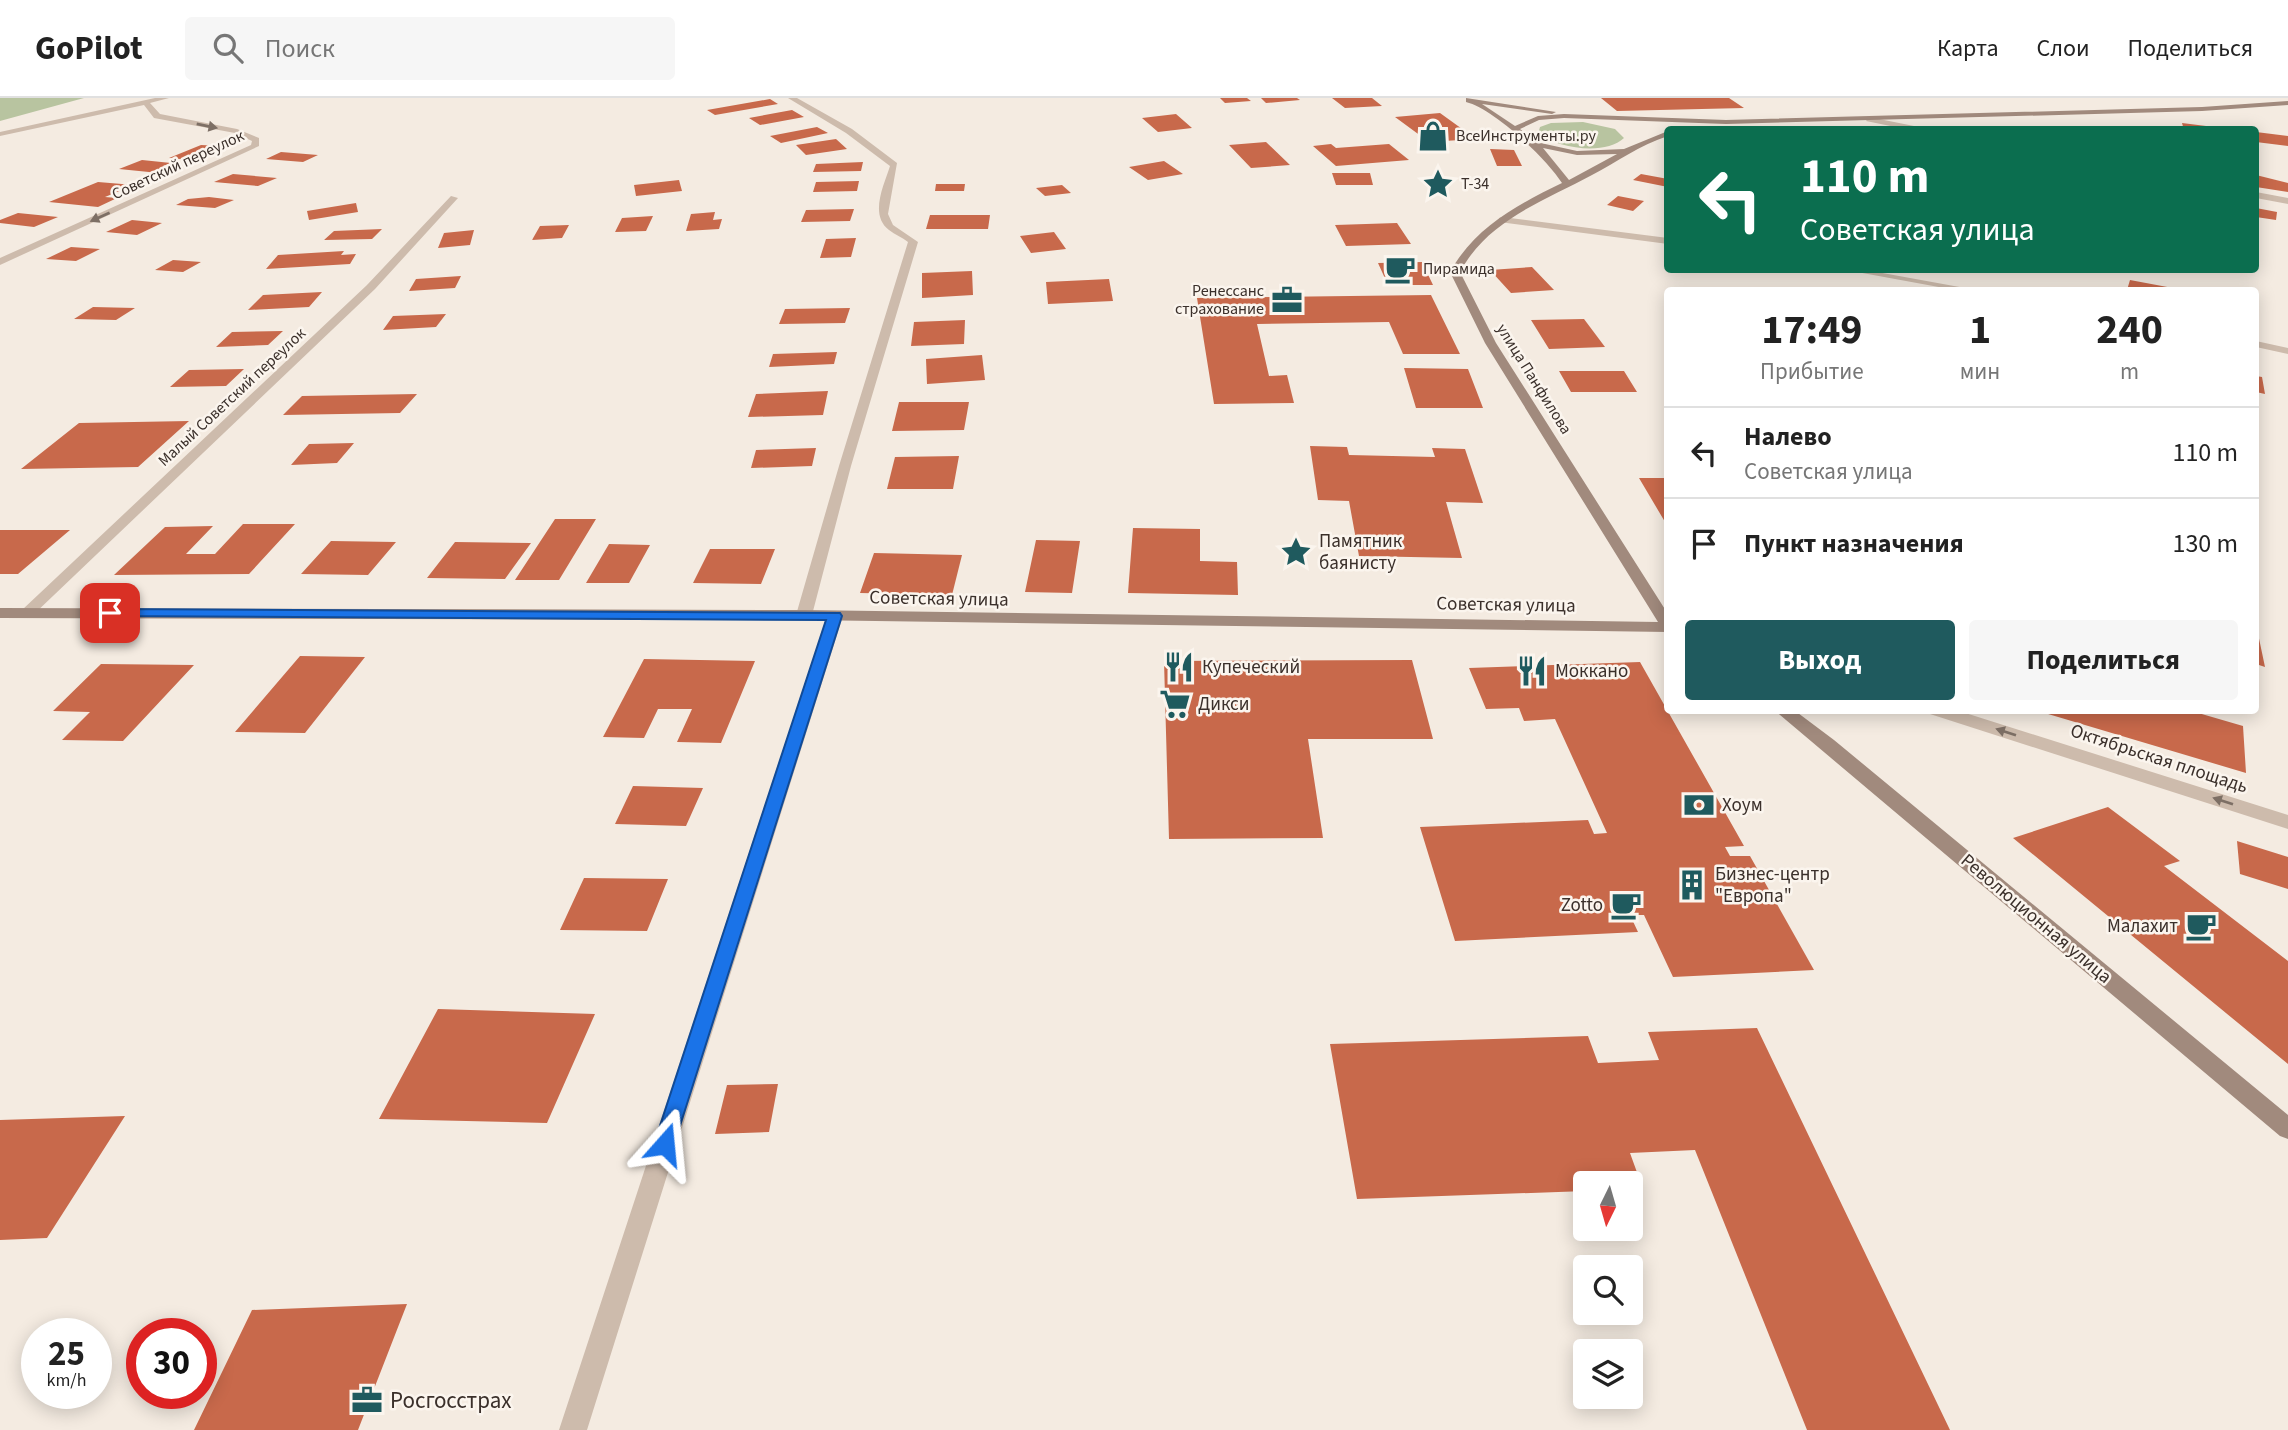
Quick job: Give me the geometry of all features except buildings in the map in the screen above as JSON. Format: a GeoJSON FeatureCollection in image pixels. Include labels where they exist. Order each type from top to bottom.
{"type":"FeatureCollection","features":[{"type":"Feature","properties":{"kind":"main road"},"geometry":{"type":"LineString","coordinates":[[1467,99],[1590,118],[1633,129]]}},
{"type":"Feature","properties":{"kind":"main road"},"geometry":{"type":"LineString","coordinates":[[1467,99],[1516,128],[1557,167],[1566,183]]}},
{"type":"Feature","properties":{"kind":"main road"},"geometry":{"type":"LineString","coordinates":[[1516,128],[1538,118],[1726,122],[2202,109],[2288,103]]}},
{"type":"Feature","properties":{"kind":"main road"},"geometry":{"type":"LineString","coordinates":[[1704,126],[1726,122]]}},
{"type":"Feature","properties":{"kind":"main road"},"geometry":{"type":"LineString","coordinates":[[1528,142],[1577,153],[1628,150],[1641,141],[1664,135]]}},
{"type":"Feature","properties":{"kind":"main road","name":"улица Панфилова"},"geometry":{"type":"LineString","coordinates":[[1628,150],[1502,220],[1462,253],[1455,272],[1462,293],[1644,594],[1664,621]]}},
{"type":"Feature","properties":{"kind":"main road","name":"Советская улица"},"geometry":{"type":"LineString","coordinates":[[0,613],[804,615],[1664,626]]}},
{"type":"Feature","properties":{"kind":"main road","name":"Революционная улица"},"geometry":{"type":"LineString","coordinates":[[1787,714],[1828,744],[2288,1129]]}},
{"type":"Feature","properties":{"kind":"street"},"geometry":{"type":"LineString","coordinates":[[0,134],[165,98]]}},
{"type":"Feature","properties":{"kind":"street"},"geometry":{"type":"LineString","coordinates":[[792,98],[849,131],[894,165],[884,203],[885,219],[892,229],[907,234],[914,242],[845,466],[804,615]]}},
{"type":"Feature","properties":{"kind":"street","name":"Советский переулок"},"geometry":{"type":"LineString","coordinates":[[0,262],[255,146],[256,140],[237,131],[157,116],[146,103]]}},
{"type":"Feature","properties":{"kind":"street"},"geometry":{"type":"LineString","coordinates":[[1869,119],[1904,126]]}},
{"type":"Feature","properties":{"kind":"street"},"geometry":{"type":"LineString","coordinates":[[2259,196],[2288,201]]}},
{"type":"Feature","properties":{"kind":"street","name":"Малый Советский переулок"},"geometry":{"type":"LineString","coordinates":[[27,613],[372,287],[454,198]]}},
{"type":"Feature","properties":{"kind":"street"},"geometry":{"type":"LineString","coordinates":[[1502,220],[1664,240]]}},
{"type":"Feature","properties":{"kind":"street"},"geometry":{"type":"LineString","coordinates":[[1869,273],[1953,287]]}},
{"type":"Feature","properties":{"kind":"street"},"geometry":{"type":"LineString","coordinates":[[2259,345],[2288,351]]}},
{"type":"Feature","properties":{"kind":"street"},"geometry":{"type":"LineString","coordinates":[[573,1430],[835,616]]}},
{"type":"Feature","properties":{"kind":"street","name":"Октябрьская площадь"},"geometry":{"type":"LineString","coordinates":[[1949,714],[2288,822]]}},
{"type":"Feature","properties":{"kind":"green space"},"geometry":{"type":"Polygon","coordinates":[[[0,98],[84,98],[0,121],[0,98]]]}},
{"type":"Feature","properties":{"kind":"green space"},"geometry":{"type":"Polygon","coordinates":[[[1583,122],[1615,129],[1624,138],[1605,147],[1581,148],[1557,143],[1538,134],[1540,127],[1551,123],[1583,122]]]}},
{"type":"Feature","properties":{"kind":"place","name":"ВсеИнструменты.ру"},"geometry":{"type":"Point","coordinates":[1433,136]}},
{"type":"Feature","properties":{"kind":"place","name":"Т-34"},"geometry":{"type":"Point","coordinates":[1438,184]}},
{"type":"Feature","properties":{"kind":"place","name":"Пирамида"},"geometry":{"type":"Point","coordinates":[1400,269]}},
{"type":"Feature","properties":{"kind":"place","name":"Ренессанс страхование"},"geometry":{"type":"Point","coordinates":[1287,300]}},
{"type":"Feature","properties":{"kind":"place","name":"Памятник баянисту"},"geometry":{"type":"Point","coordinates":[1296,552]}},
{"type":"Feature","properties":{"kind":"place","name":"Купеческий"},"geometry":{"type":"Point","coordinates":[1179,667]}},
{"type":"Feature","properties":{"kind":"place","name":"Моккано"},"geometry":{"type":"Point","coordinates":[1532,671]}},
{"type":"Feature","properties":{"kind":"place","name":"Дикси"},"geometry":{"type":"Point","coordinates":[1175,704]}},
{"type":"Feature","properties":{"kind":"place","name":"Хоум"},"geometry":{"type":"Point","coordinates":[1699,805]}},
{"type":"Feature","properties":{"kind":"place","name":"Бизнес-центр \"Европа\""},"geometry":{"type":"Point","coordinates":[1692,885]}},
{"type":"Feature","properties":{"kind":"place","name":"Zotto"},"geometry":{"type":"Point","coordinates":[1626,905]}},
{"type":"Feature","properties":{"kind":"place","name":"Малахит"},"geometry":{"type":"Point","coordinates":[2201,926]}},
{"type":"Feature","properties":{"kind":"place","name":"Росгосстрах"},"geometry":{"type":"Point","coordinates":[367,1400]}},
{"type":"Feature","properties":{"kind":"route"},"geometry":{"type":"LineString","coordinates":[[110,613],[835,616],[665,1144]]}}]}
